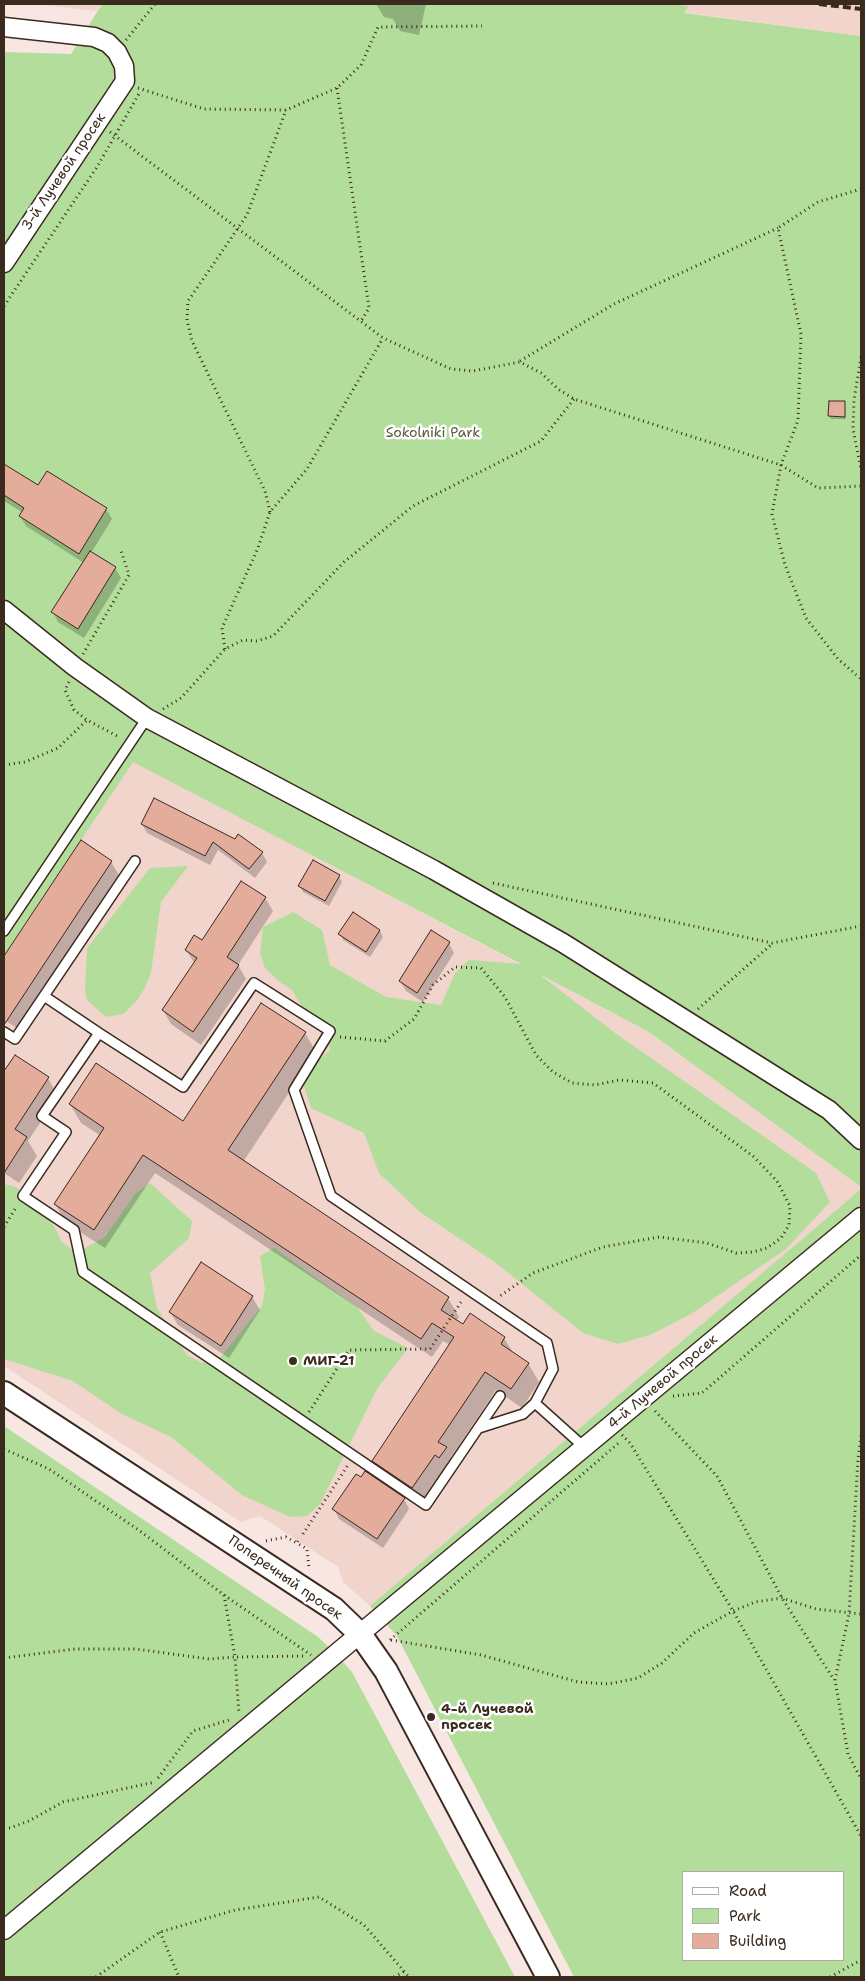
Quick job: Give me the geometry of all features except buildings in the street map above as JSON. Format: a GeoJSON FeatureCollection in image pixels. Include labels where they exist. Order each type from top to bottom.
{"type":"FeatureCollection","features":[{"type":"Feature","properties":{"kind":"street"},"geometry":{"type":"LineString","coordinates":[[4,27],[94,37],[108,43],[117,52],[124,66],[125,80]]}},
{"type":"Feature","properties":{"kind":"street","name":"3-й Лучевой просек"},"geometry":{"type":"LineString","coordinates":[[4,263],[125,80]]}},
{"type":"Feature","properties":{"kind":"street"},"geometry":{"type":"LineString","coordinates":[[4,610],[75,667],[147,718],[434,870],[563,943],[829,1110],[861,1140]]}},
{"type":"Feature","properties":{"kind":"street","name":"4-й Лучевой просек"},"geometry":{"type":"LineString","coordinates":[[4,1930],[861,1217]]}},
{"type":"Feature","properties":{"kind":"street","name":"Поперечный просек"},"geometry":{"type":"LineString","coordinates":[[4,1393],[334,1609],[360,1634],[386,1671],[548,1977]]}},
{"type":"Feature","properties":{"kind":"lane"},"geometry":{"type":"LineString","coordinates":[[4,931],[147,718]]}},
{"type":"Feature","properties":{"kind":"lane"},"geometry":{"type":"LineString","coordinates":[[4,1032],[15,1039],[135,861]]}},
{"type":"Feature","properties":{"kind":"lane"},"geometry":{"type":"LineString","coordinates":[[44,996],[184,1087],[254,983],[330,1031],[294,1090],[331,1196],[547,1342],[553,1370],[535,1403],[523,1414],[478,1428]]}},
{"type":"Feature","properties":{"kind":"lane"},"geometry":{"type":"LineString","coordinates":[[99,1033],[42,1116],[66,1132],[23,1196],[74,1230],[83,1272],[426,1505],[500,1396]]}},
{"type":"Feature","properties":{"kind":"lane"},"geometry":{"type":"LineString","coordinates":[[535,1403],[584,1447]]}},
{"type":"Feature","properties":{"kind":"path"},"geometry":{"type":"LineString","coordinates":[[117,52],[156,4]]}},
{"type":"Feature","properties":{"kind":"path"},"geometry":{"type":"LineString","coordinates":[[125,80],[150,93],[204,109],[286,110],[337,88],[360,65],[378,27],[482,26]]}},
{"type":"Feature","properties":{"kind":"path"},"geometry":{"type":"LineString","coordinates":[[337,88],[369,308],[361,321]]}},
{"type":"Feature","properties":{"kind":"path"},"geometry":{"type":"LineString","coordinates":[[270,512],[265,491],[192,341],[187,320],[188,301],[237,227],[247,216],[286,110]]}},
{"type":"Feature","properties":{"kind":"path"},"geometry":{"type":"LineString","coordinates":[[97,123],[383,338],[451,369],[474,371],[520,362],[614,304],[778,228],[818,202],[861,189]]}},
{"type":"Feature","properties":{"kind":"path"},"geometry":{"type":"LineString","coordinates":[[778,228],[801,334],[798,420],[781,465],[772,514],[786,565],[806,618],[838,659],[861,679]]}},
{"type":"Feature","properties":{"kind":"path"},"geometry":{"type":"LineString","coordinates":[[225,648],[222,628],[258,548],[270,512],[307,469],[383,338]]}},
{"type":"Feature","properties":{"kind":"path"},"geometry":{"type":"LineString","coordinates":[[861,357],[854,400],[854,429],[861,469]]}},
{"type":"Feature","properties":{"kind":"path"},"geometry":{"type":"LineString","coordinates":[[520,362],[541,373],[558,389],[574,399],[781,465],[818,488],[861,486]]}},
{"type":"Feature","properties":{"kind":"path"},"geometry":{"type":"LineString","coordinates":[[147,718],[181,698],[225,648],[243,640],[257,640],[273,636],[344,562],[413,506],[541,441],[574,399]]}},
{"type":"Feature","properties":{"kind":"path"},"geometry":{"type":"LineString","coordinates":[[121,551],[129,575],[75,667],[65,690],[74,710],[87,720],[130,742]]}},
{"type":"Feature","properties":{"kind":"path"},"geometry":{"type":"LineString","coordinates":[[4,765],[26,762],[58,748],[87,720]]}},
{"type":"Feature","properties":{"kind":"path"},"geometry":{"type":"LineString","coordinates":[[492,883],[772,943],[861,926]]}},
{"type":"Feature","properties":{"kind":"path"},"geometry":{"type":"LineString","coordinates":[[685,1020],[772,943]]}},
{"type":"Feature","properties":{"kind":"path"},"geometry":{"type":"LineString","coordinates":[[330,1031],[343,1039],[385,1041],[414,1019],[433,984],[454,967],[481,968],[505,997],[536,1055],[553,1072],[572,1083],[595,1085],[619,1080],[653,1083],[753,1156],[777,1181],[790,1206],[789,1225],[781,1238],[767,1248],[752,1252],[736,1253],[707,1242],[659,1237],[602,1247],[533,1273],[489,1304]]}},
{"type":"Feature","properties":{"kind":"path"},"geometry":{"type":"LineString","coordinates":[[4,1227],[23,1196]]}},
{"type":"Feature","properties":{"kind":"path"},"geometry":{"type":"LineString","coordinates":[[673,1396],[702,1393],[861,1255]]}},
{"type":"Feature","properties":{"kind":"path"},"geometry":{"type":"LineString","coordinates":[[303,1421],[349,1350],[430,1349],[469,1290]]}},
{"type":"Feature","properties":{"kind":"path"},"geometry":{"type":"LineString","coordinates":[[655,1412],[717,1476],[782,1598],[835,1680]]}},
{"type":"Feature","properties":{"kind":"path"},"geometry":{"type":"LineString","coordinates":[[861,1436],[849,1614],[835,1680],[848,1754],[861,1779]]}},
{"type":"Feature","properties":{"kind":"path"},"geometry":{"type":"LineString","coordinates":[[861,1614],[816,1609],[782,1598],[755,1602],[732,1611],[694,1633],[662,1663],[638,1678],[608,1684],[578,1682],[481,1655],[390,1640],[625,1438],[732,1611],[861,1836]]}},
{"type":"Feature","properties":{"kind":"path"},"geometry":{"type":"LineString","coordinates":[[4,1449],[49,1469],[140,1530],[224,1594],[312,1656],[209,1659],[136,1649],[75,1649],[4,1658]]}},
{"type":"Feature","properties":{"kind":"path"},"geometry":{"type":"LineString","coordinates":[[303,1534],[354,1456]]}},
{"type":"Feature","properties":{"kind":"path"},"geometry":{"type":"LineString","coordinates":[[265,1541],[286,1536],[298,1542],[307,1550],[309,1568]]}},
{"type":"Feature","properties":{"kind":"path"},"geometry":{"type":"LineString","coordinates":[[224,1594],[235,1657],[239,1717]]}},
{"type":"Feature","properties":{"kind":"path"},"geometry":{"type":"LineString","coordinates":[[4,1828],[10,1828],[29,1821],[72,1799],[155,1782]]}},
{"type":"Feature","properties":{"kind":"path"},"geometry":{"type":"LineString","coordinates":[[96,1977],[160,1932],[235,1910],[318,1897],[364,1925],[409,1977]]}},
{"type":"Feature","properties":{"kind":"path"},"geometry":{"type":"LineString","coordinates":[[160,1932],[179,1977]]}},
{"type":"Feature","properties":{"kind":"path"},"geometry":{"type":"LineString","coordinates":[[830,1977],[861,1960]]}},
{"type":"Feature","properties":{"kind":"path"},"geometry":{"type":"LineString","coordinates":[[394,1977],[405,1971]]}},
{"type":"Feature","properties":{"kind":"shaded area"},"geometry":{"type":"Polygon","coordinates":[[[37,4],[102,4],[96,11],[37,4]]]}},
{"type":"Feature","properties":{"kind":"shaded area"},"geometry":{"type":"Polygon","coordinates":[[[616,4],[861,4],[861,36],[719,17],[616,4]]]}},
{"type":"Feature","properties":{"kind":"shaded area"},"geometry":{"type":"Polygon","coordinates":[[[133,761],[649,1032],[861,1187],[861,1189],[370,1606],[343,1582],[338,1567],[260,1516],[241,1522],[4,1366],[4,956],[133,761]]]}},
{"type":"Feature","properties":{"kind":"green space","name":"Sokolniki Park"},"geometry":{"type":"Polygon","coordinates":[[[102,4],[673,4],[688,6],[684,13],[861,36],[861,1187],[649,1032],[539,974],[615,1033],[816,1173],[830,1202],[786,1249],[691,1314],[650,1335],[618,1344],[583,1333],[496,1263],[420,1212],[379,1173],[364,1133],[311,1108],[304,1086],[317,1062],[330,1050],[324,1032],[301,1005],[292,990],[281,983],[265,968],[260,953],[263,927],[293,912],[322,930],[330,965],[386,997],[441,1005],[455,973],[469,960],[521,964],[133,762],[4,956],[4,52],[71,54],[102,4]]]}},
{"type":"Feature","properties":{"kind":"green space"},"geometry":{"type":"Polygon","coordinates":[[[188,866],[161,902],[151,972],[145,987],[136,1002],[123,1014],[106,1017],[87,1000],[85,991],[87,948],[150,868],[188,866]]]}},
{"type":"Feature","properties":{"kind":"green space"},"geometry":{"type":"Polygon","coordinates":[[[150,1183],[192,1221],[189,1238],[150,1273],[157,1308],[187,1355],[202,1363],[219,1359],[262,1306],[265,1289],[260,1256],[274,1248],[357,1307],[374,1331],[408,1348],[377,1389],[320,1504],[307,1516],[290,1517],[242,1495],[171,1437],[122,1414],[73,1381],[4,1359],[4,1184],[16,1187],[46,1211],[62,1242],[76,1253],[105,1237],[135,1194],[150,1183]]]}},
{"type":"Feature","properties":{"kind":"green space"},"geometry":{"type":"Polygon","coordinates":[[[861,1189],[861,1977],[574,1977],[397,1636],[370,1606],[861,1189]]]}},
{"type":"Feature","properties":{"kind":"green space"},"geometry":{"type":"Polygon","coordinates":[[[4,1426],[318,1637],[336,1654],[352,1672],[515,1977],[4,1977],[4,1426]]]}},
{"type":"Feature","properties":{"kind":"railway"},"geometry":{"type":"LineString","coordinates":[[819,4],[861,9]]}},
{"type":"Feature","properties":{"kind":"place","name":"МИГ-21"},"geometry":{"type":"Point","coordinates":[293,1361]}},
{"type":"Feature","properties":{"kind":"place","name":"4-й Лучевой просек"},"geometry":{"type":"Point","coordinates":[431,1717]}}]}
